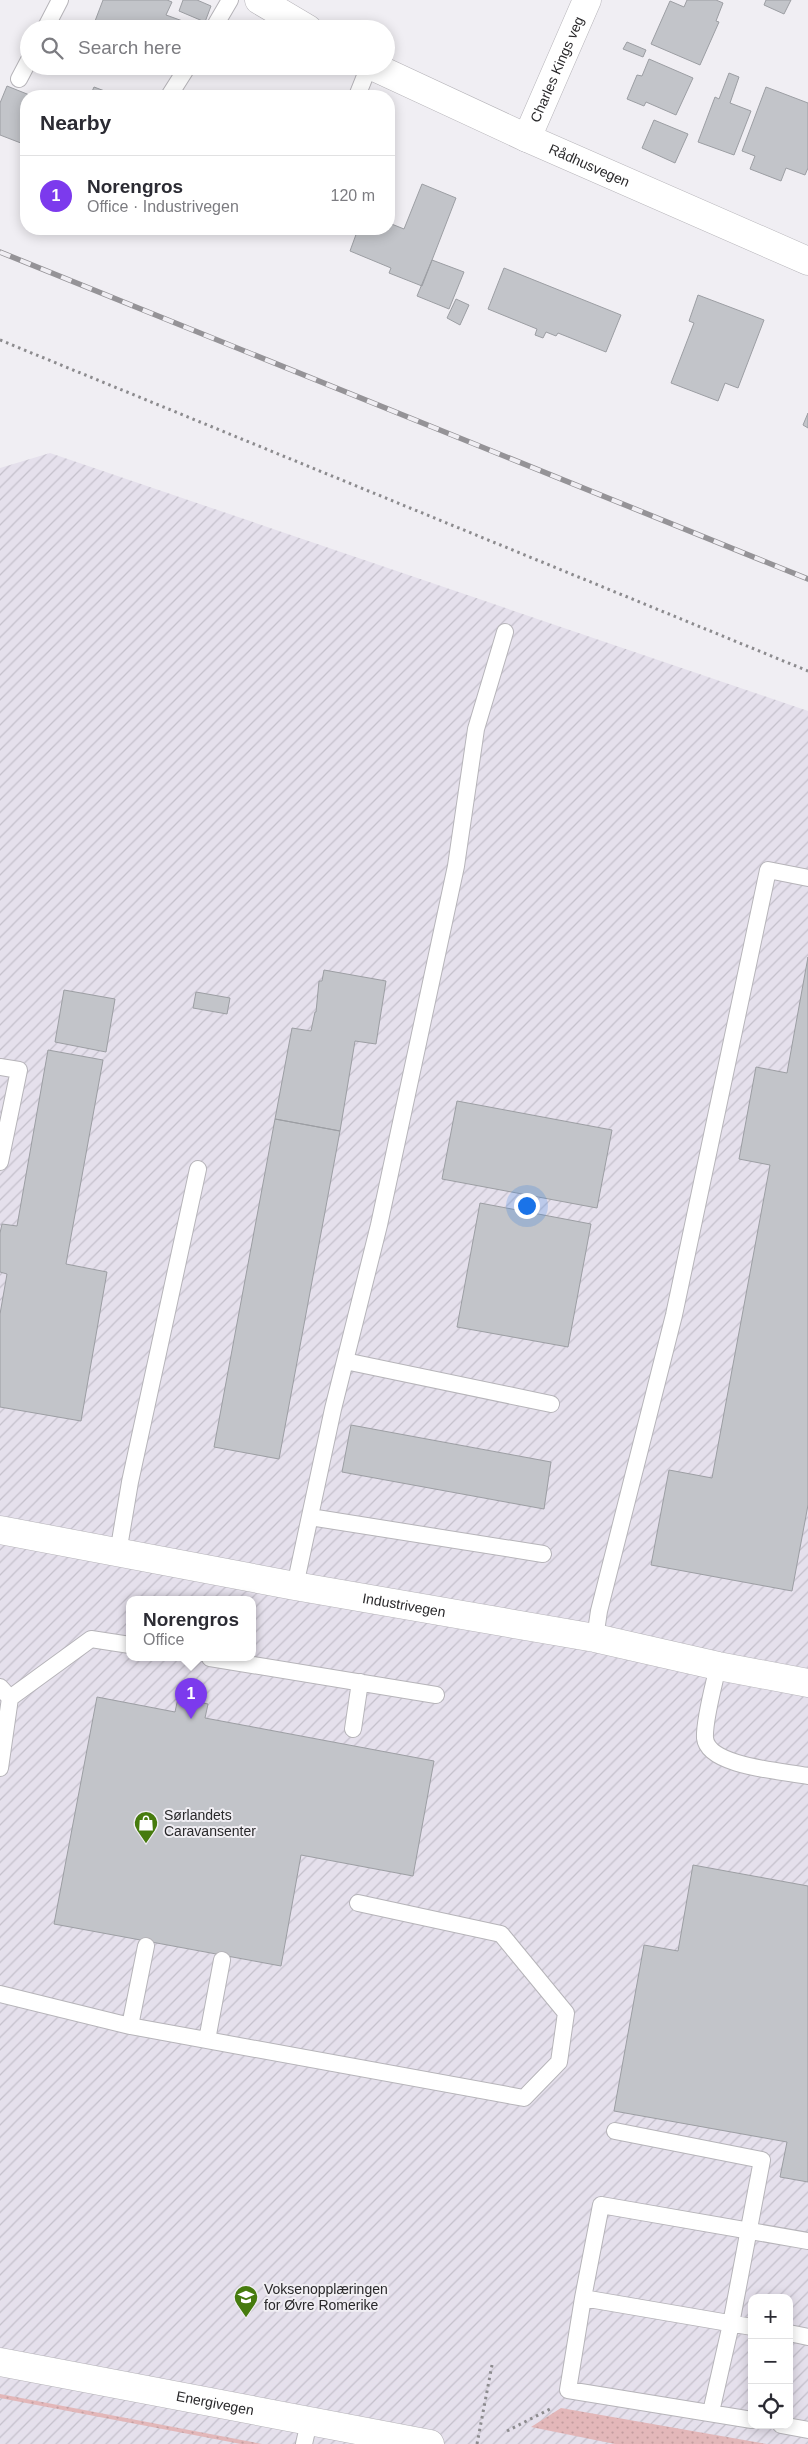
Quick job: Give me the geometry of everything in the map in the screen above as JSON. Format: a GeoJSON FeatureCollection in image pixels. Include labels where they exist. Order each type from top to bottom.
{"type":"FeatureCollection","features":[{"type":"Feature","properties":{"kind":"street"},"geometry":{"type":"LineString","coordinates":[[259,0],[293,20]]}},
{"type":"Feature","properties":{"kind":"street","name":"Charles Kings veg"},"geometry":{"type":"LineString","coordinates":[[527,138],[587,0]]}},
{"type":"Feature","properties":{"kind":"street","name":"Rådhusvegen"},"geometry":{"type":"LineString","coordinates":[[390,75],[527,138],[808,261]]}},
{"type":"Feature","properties":{"kind":"street","name":"Industrivegen"},"geometry":{"type":"LineString","coordinates":[[0,1530],[295,1586],[595,1638],[718,1666],[808,1683]]}},
{"type":"Feature","properties":{"kind":"street","name":"Energivegen"},"geometry":{"type":"LineString","coordinates":[[0,2362],[307,2433],[430,2444]]}},
{"type":"Feature","properties":{"kind":"lane"},"geometry":{"type":"LineString","coordinates":[[50,20],[60,0]]}},
{"type":"Feature","properties":{"kind":"lane"},"geometry":{"type":"LineString","coordinates":[[218,20],[230,0]]}},
{"type":"Feature","properties":{"kind":"lane"},"geometry":{"type":"LineString","coordinates":[[19,80],[22,75]]}},
{"type":"Feature","properties":{"kind":"lane"},"geometry":{"type":"LineString","coordinates":[[173,90],[182,75]]}},
{"type":"Feature","properties":{"kind":"lane"},"geometry":{"type":"LineString","coordinates":[[359,90],[366,75]]}},
{"type":"Feature","properties":{"kind":"lane"},"geometry":{"type":"LineString","coordinates":[[295,1586],[345,1361],[379,1225],[456,866],[476,729],[505,632]]}},
{"type":"Feature","properties":{"kind":"lane"},"geometry":{"type":"LineString","coordinates":[[595,1638],[599,1611],[674,1315],[768,870],[808,878]]}},
{"type":"Feature","properties":{"kind":"lane"},"geometry":{"type":"LineString","coordinates":[[0,1067],[19,1070],[0,1162]]}},
{"type":"Feature","properties":{"kind":"lane"},"geometry":{"type":"LineString","coordinates":[[118,1553],[130,1482],[198,1169]]}},
{"type":"Feature","properties":{"kind":"lane"},"geometry":{"type":"LineString","coordinates":[[345,1361],[551,1404]]}},
{"type":"Feature","properties":{"kind":"lane"},"geometry":{"type":"LineString","coordinates":[[310,1517],[542,1554]]}},
{"type":"Feature","properties":{"kind":"lane"},"geometry":{"type":"LineString","coordinates":[[0,1768],[5,1692],[91,1639],[126,1644]]}},
{"type":"Feature","properties":{"kind":"lane"},"geometry":{"type":"LineString","coordinates":[[229,1661],[436,1696]]}},
{"type":"Feature","properties":{"kind":"lane"},"geometry":{"type":"LineString","coordinates":[[718,1666],[705,1739],[712,1753],[726,1761],[808,1776]]}},
{"type":"Feature","properties":{"kind":"lane"},"geometry":{"type":"LineString","coordinates":[[353,1730],[360,1682]]}},
{"type":"Feature","properties":{"kind":"lane"},"geometry":{"type":"LineString","coordinates":[[0,1994],[130,2026],[524,2098],[559,2062],[566,2013],[501,1934],[358,1904]]}},
{"type":"Feature","properties":{"kind":"lane"},"geometry":{"type":"LineString","coordinates":[[130,2026],[146,1946]]}},
{"type":"Feature","properties":{"kind":"lane"},"geometry":{"type":"LineString","coordinates":[[207,2040],[222,1960]]}},
{"type":"Feature","properties":{"kind":"lane"},"geometry":{"type":"LineString","coordinates":[[614,2131],[762,2160],[750,2231],[711,2412]]}},
{"type":"Feature","properties":{"kind":"lane"},"geometry":{"type":"LineString","coordinates":[[748,2419],[568,2390],[601,2205],[808,2241]]}},
{"type":"Feature","properties":{"kind":"lane"},"geometry":{"type":"LineString","coordinates":[[583,2298],[748,2326]]}},
{"type":"Feature","properties":{"kind":"lane"},"geometry":{"type":"LineString","coordinates":[[793,2335],[808,2337]]}},
{"type":"Feature","properties":{"kind":"lane"},"geometry":{"type":"LineString","coordinates":[[793,2427],[808,2430]]}},
{"type":"Feature","properties":{"kind":"path"},"geometry":{"type":"LineString","coordinates":[[0,340],[808,672]]}},
{"type":"Feature","properties":{"kind":"path"},"geometry":{"type":"LineString","coordinates":[[477,2444],[492,2365]]}},
{"type":"Feature","properties":{"kind":"path"},"geometry":{"type":"LineString","coordinates":[[508,2430],[555,2407],[568,2390]]}},
{"type":"Feature","properties":{"kind":"shaded area"},"geometry":{"type":"Polygon","coordinates":[[[50,453],[808,711],[808,2444],[0,2444],[0,468],[50,453]]]}},
{"type":"Feature","properties":{"kind":"shaded area"},"geometry":{"type":"Polygon","coordinates":[[[0,2394],[262,2444],[241,2444],[0,2398],[0,2394]]]}},
{"type":"Feature","properties":{"kind":"shaded area"},"geometry":{"type":"Polygon","coordinates":[[[561,2408],[767,2444],[615,2444],[531,2427],[561,2408]]]}},
{"type":"Feature","properties":{"kind":"building"},"geometry":{"type":"Polygon","coordinates":[[[103,0],[167,0],[172,2],[166,15],[180,20],[95,20],[103,0]]]}},
{"type":"Feature","properties":{"kind":"building"},"geometry":{"type":"Polygon","coordinates":[[[183,0],[197,0],[211,6],[206,20],[200,20],[179,11],[183,0]]]}},
{"type":"Feature","properties":{"kind":"building"},"geometry":{"type":"Polygon","coordinates":[[[687,0],[716,0],[723,3],[716,21],[719,22],[700,65],[651,44],[670,1],[684,7],[687,0]]]}},
{"type":"Feature","properties":{"kind":"building"},"geometry":{"type":"Polygon","coordinates":[[[766,0],[791,0],[784,14],[764,5],[766,0]]]}},
{"type":"Feature","properties":{"kind":"building"},"geometry":{"type":"Polygon","coordinates":[[[627,42],[646,50],[643,57],[623,49],[627,42]]]}},
{"type":"Feature","properties":{"kind":"building"},"geometry":{"type":"Polygon","coordinates":[[[649,59],[693,78],[676,115],[646,102],[644,106],[627,99],[637,75],[642,76],[649,59]]]}},
{"type":"Feature","properties":{"kind":"building"},"geometry":{"type":"Polygon","coordinates":[[[729,73],[739,77],[730,103],[751,111],[734,155],[698,142],[715,97],[719,99],[729,73]]]}},
{"type":"Feature","properties":{"kind":"building"},"geometry":{"type":"Polygon","coordinates":[[[7,86],[20,91],[20,143],[0,135],[0,103],[7,86]]]}},
{"type":"Feature","properties":{"kind":"building"},"geometry":{"type":"Polygon","coordinates":[[[766,87],[808,103],[808,168],[805,175],[786,168],[781,181],[750,169],[755,156],[742,151],[766,87]]]}},
{"type":"Feature","properties":{"kind":"building"},"geometry":{"type":"Polygon","coordinates":[[[654,120],[688,134],[675,163],[642,148],[654,120]]]}},
{"type":"Feature","properties":{"kind":"building"},"geometry":{"type":"Polygon","coordinates":[[[422,184],[456,198],[422,286],[389,273],[391,268],[350,251],[356,235],[395,235],[395,225],[404,229],[422,184]]]}},
{"type":"Feature","properties":{"kind":"building"},"geometry":{"type":"Polygon","coordinates":[[[432,260],[464,272],[449,309],[417,296],[432,260]]]}},
{"type":"Feature","properties":{"kind":"building"},"geometry":{"type":"Polygon","coordinates":[[[504,268],[621,315],[606,352],[558,333],[556,336],[546,332],[543,338],[535,335],[537,329],[488,309],[504,268]]]}},
{"type":"Feature","properties":{"kind":"building"},"geometry":{"type":"Polygon","coordinates":[[[698,295],[764,320],[738,388],[725,383],[718,401],[671,383],[694,323],[689,321],[698,295]]]}},
{"type":"Feature","properties":{"kind":"building"},"geometry":{"type":"Polygon","coordinates":[[[456,299],[469,305],[460,325],[447,318],[456,299]]]}},
{"type":"Feature","properties":{"kind":"building"},"geometry":{"type":"Polygon","coordinates":[[[808,413],[808,428],[803,425],[808,413]]]}},
{"type":"Feature","properties":{"kind":"building"},"geometry":{"type":"Polygon","coordinates":[[[808,957],[808,1505],[792,1591],[651,1565],[669,1470],[712,1478],[770,1165],[739,1159],[756,1067],[787,1073],[808,957]]]}},
{"type":"Feature","properties":{"kind":"building"},"geometry":{"type":"Polygon","coordinates":[[[324,970],[386,981],[376,1044],[355,1041],[340,1131],[275,1119],[292,1028],[311,1031],[316,1012],[319,981],[322,981],[324,970]]]}},
{"type":"Feature","properties":{"kind":"building"},"geometry":{"type":"Polygon","coordinates":[[[64,990],[115,999],[106,1052],[55,1042],[64,990]]]}},
{"type":"Feature","properties":{"kind":"building"},"geometry":{"type":"Polygon","coordinates":[[[196,992],[230,998],[227,1014],[193,1008],[196,992]]]}},
{"type":"Feature","properties":{"kind":"building"},"geometry":{"type":"Polygon","coordinates":[[[48,1050],[103,1060],[66,1264],[107,1272],[81,1421],[0,1407],[0,1314],[7,1274],[0,1272],[0,1233],[2,1224],[17,1226],[48,1050]]]}},
{"type":"Feature","properties":{"kind":"building"},"geometry":{"type":"Polygon","coordinates":[[[457,1101],[612,1130],[597,1208],[442,1179],[457,1101]]]}},
{"type":"Feature","properties":{"kind":"building"},"geometry":{"type":"Polygon","coordinates":[[[275,1119],[340,1131],[279,1459],[214,1447],[275,1119]]]}},
{"type":"Feature","properties":{"kind":"building"},"geometry":{"type":"Polygon","coordinates":[[[480,1203],[591,1224],[568,1347],[457,1327],[480,1203]]]}},
{"type":"Feature","properties":{"kind":"building"},"geometry":{"type":"Polygon","coordinates":[[[351,1425],[551,1462],[544,1509],[342,1472],[351,1425]]]}},
{"type":"Feature","properties":{"kind":"building"},"geometry":{"type":"Polygon","coordinates":[[[97,1697],[175,1712],[178,1698],[194,1701],[208,1704],[205,1718],[434,1761],[413,1876],[301,1855],[281,1966],[54,1924],[97,1697]]]}},
{"type":"Feature","properties":{"kind":"building"},"geometry":{"type":"Polygon","coordinates":[[[693,1865],[808,1886],[808,2182],[780,2177],[787,2142],[614,2111],[644,1945],[678,1951],[693,1865]]]}},
{"type":"Feature","properties":{"kind":"railway"},"geometry":{"type":"LineString","coordinates":[[0,252],[808,579]]}},
{"type":"Feature","properties":{"kind":"place","name":"Norengros"},"geometry":{"type":"Point","coordinates":[191,1719]}},
{"type":"Feature","properties":{"kind":"place","name":"Sørlandets Caravansenter"},"geometry":{"type":"Point","coordinates":[146,1844]}},
{"type":"Feature","properties":{"kind":"place","name":"Voksenopplæringen for Øvre Romerike"},"geometry":{"type":"Point","coordinates":[246,2318]}}]}
